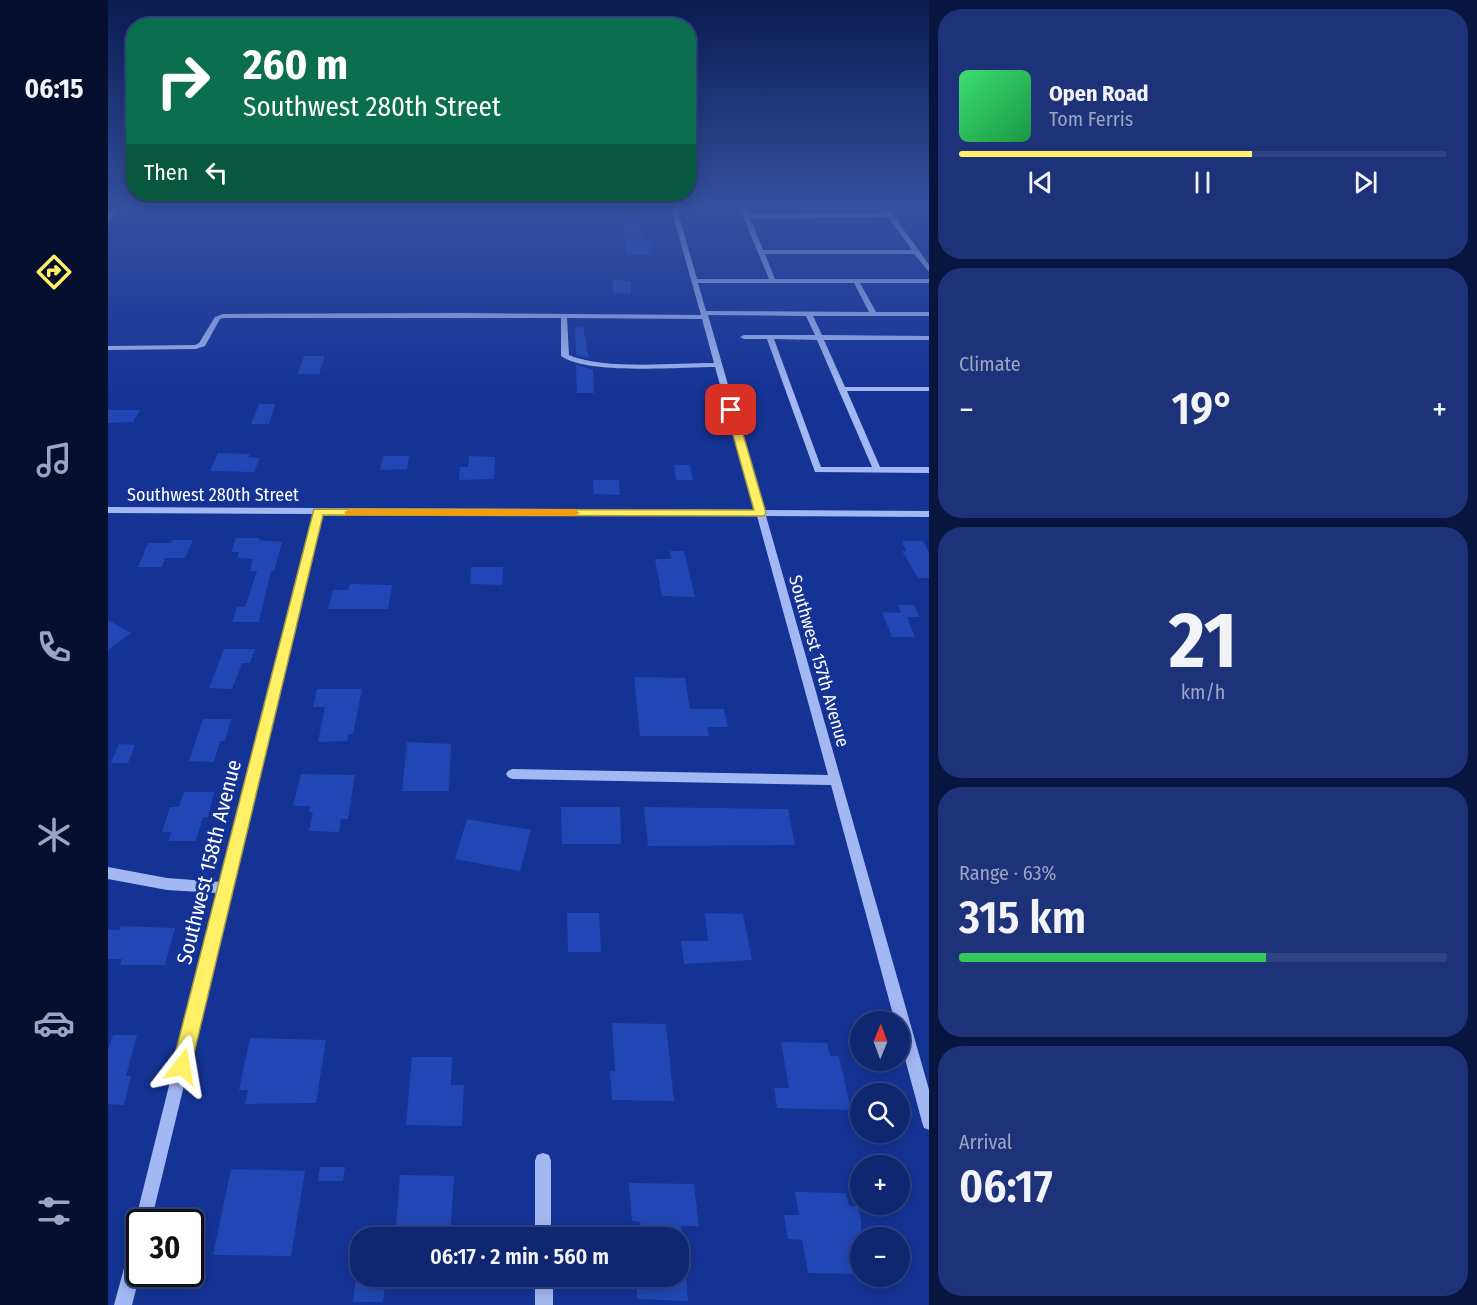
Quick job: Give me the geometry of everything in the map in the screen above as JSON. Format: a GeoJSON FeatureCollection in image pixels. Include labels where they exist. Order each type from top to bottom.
{"type":"FeatureCollection","features":[{"type":"Feature","properties":{"kind":"street","name":"Southwest 157th Avenue"},"geometry":{"type":"LineString","coordinates":[[691,270],[836,780],[929,1118]]}},
{"type":"Feature","properties":{"kind":"street"},"geometry":{"type":"LineString","coordinates":[[768,270],[773,281]]}},
{"type":"Feature","properties":{"kind":"street"},"geometry":{"type":"LineString","coordinates":[[694,281],[929,281]]}},
{"type":"Feature","properties":{"kind":"street"},"geometry":{"type":"LineString","coordinates":[[856,281],[874,314]]}},
{"type":"Feature","properties":{"kind":"street"},"geometry":{"type":"LineString","coordinates":[[809,314],[877,470]]}},
{"type":"Feature","properties":{"kind":"street"},"geometry":{"type":"LineString","coordinates":[[108,348],[196,347],[202,344],[217,318],[223,316],[929,314]]}},
{"type":"Feature","properties":{"kind":"street"},"geometry":{"type":"LineString","coordinates":[[564,316],[565,356],[570,360],[594,364],[718,365]]}},
{"type":"Feature","properties":{"kind":"street"},"geometry":{"type":"LineString","coordinates":[[744,337],[929,338]]}},
{"type":"Feature","properties":{"kind":"street"},"geometry":{"type":"LineString","coordinates":[[770,338],[818,470],[929,470]]}},
{"type":"Feature","properties":{"kind":"street"},"geometry":{"type":"LineString","coordinates":[[842,389],[929,389]]}},
{"type":"Feature","properties":{"kind":"street","name":"Southwest 280th Street"},"geometry":{"type":"LineString","coordinates":[[108,510],[929,514]]}},
{"type":"Feature","properties":{"kind":"street","name":"Southwest 158th Avenue"},"geometry":{"type":"LineString","coordinates":[[146,1209],[318,512]]}},
{"type":"Feature","properties":{"kind":"street"},"geometry":{"type":"LineString","coordinates":[[512,774],[836,780]]}},
{"type":"Feature","properties":{"kind":"street"},"geometry":{"type":"LineString","coordinates":[[108,873],[167,884],[225,888]]}},
{"type":"Feature","properties":{"kind":"street"},"geometry":{"type":"LineString","coordinates":[[543,1161],[543,1227]]}},
{"type":"Feature","properties":{"kind":"street"},"geometry":{"type":"LineString","coordinates":[[123,1305],[128,1287]]}},
{"type":"Feature","properties":{"kind":"street"},"geometry":{"type":"LineString","coordinates":[[544,1287],[544,1305]]}},
{"type":"Feature","properties":{"kind":"building"},"geometry":{"type":"Polygon","coordinates":[[[613,280],[631,281],[631,294],[613,293],[613,280]]]}},
{"type":"Feature","properties":{"kind":"building"},"geometry":{"type":"Polygon","coordinates":[[[583,327],[589,358],[576,355],[575,328],[583,327]]]}},
{"type":"Feature","properties":{"kind":"building"},"geometry":{"type":"Polygon","coordinates":[[[304,356],[325,356],[319,374],[298,374],[304,356]]]}},
{"type":"Feature","properties":{"kind":"building"},"geometry":{"type":"Polygon","coordinates":[[[576,365],[593,370],[594,393],[577,393],[576,365]]]}},
{"type":"Feature","properties":{"kind":"building"},"geometry":{"type":"Polygon","coordinates":[[[259,404],[275,404],[269,424],[251,424],[259,404]]]}},
{"type":"Feature","properties":{"kind":"building"},"geometry":{"type":"Polygon","coordinates":[[[108,410],[140,410],[133,422],[108,423],[108,410]]]}},
{"type":"Feature","properties":{"kind":"building"},"geometry":{"type":"Polygon","coordinates":[[[218,453],[250,454],[248,457],[260,458],[254,472],[210,471],[218,453]]]}},
{"type":"Feature","properties":{"kind":"building"},"geometry":{"type":"Polygon","coordinates":[[[383,456],[409,456],[407,469],[380,470],[383,456]]]}},
{"type":"Feature","properties":{"kind":"building"},"geometry":{"type":"Polygon","coordinates":[[[469,456],[495,457],[494,479],[459,480],[460,467],[468,467],[469,456]]]}},
{"type":"Feature","properties":{"kind":"building"},"geometry":{"type":"Polygon","coordinates":[[[674,465],[690,465],[693,480],[676,480],[674,465]]]}},
{"type":"Feature","properties":{"kind":"building"},"geometry":{"type":"Polygon","coordinates":[[[593,480],[619,480],[620,495],[594,494],[593,480]]]}},
{"type":"Feature","properties":{"kind":"building"},"geometry":{"type":"Polygon","coordinates":[[[236,538],[259,538],[259,540],[282,542],[274,571],[271,571],[259,622],[232,622],[237,607],[245,607],[257,571],[250,571],[253,559],[237,558],[239,552],[231,552],[236,538]]]}},
{"type":"Feature","properties":{"kind":"building"},"geometry":{"type":"Polygon","coordinates":[[[172,540],[193,540],[185,558],[165,558],[162,567],[138,567],[148,543],[171,543],[172,540]]]}},
{"type":"Feature","properties":{"kind":"building"},"geometry":{"type":"Polygon","coordinates":[[[902,541],[923,541],[929,553],[929,578],[918,578],[902,551],[906,551],[902,541]]]}},
{"type":"Feature","properties":{"kind":"building"},"geometry":{"type":"Polygon","coordinates":[[[670,551],[684,551],[695,597],[662,596],[655,559],[671,559],[670,551]]]}},
{"type":"Feature","properties":{"kind":"building"},"geometry":{"type":"Polygon","coordinates":[[[471,567],[503,567],[502,585],[470,584],[471,567]]]}},
{"type":"Feature","properties":{"kind":"building"},"geometry":{"type":"Polygon","coordinates":[[[350,584],[392,585],[388,609],[328,609],[333,590],[348,590],[350,584]]]}},
{"type":"Feature","properties":{"kind":"building"},"geometry":{"type":"Polygon","coordinates":[[[898,605],[914,605],[919,617],[907,617],[915,637],[892,637],[882,612],[901,613],[898,605]]]}},
{"type":"Feature","properties":{"kind":"building"},"geometry":{"type":"Polygon","coordinates":[[[108,620],[131,633],[108,650],[108,620]]]}},
{"type":"Feature","properties":{"kind":"building"},"geometry":{"type":"Polygon","coordinates":[[[224,649],[255,649],[250,663],[242,663],[232,689],[209,688],[224,649]]]}},
{"type":"Feature","properties":{"kind":"building"},"geometry":{"type":"Polygon","coordinates":[[[634,677],[685,678],[690,709],[724,709],[728,727],[707,727],[709,736],[640,736],[634,677]]]}},
{"type":"Feature","properties":{"kind":"building"},"geometry":{"type":"Polygon","coordinates":[[[317,689],[362,689],[353,734],[348,734],[347,741],[318,742],[325,707],[313,707],[317,689]]]}},
{"type":"Feature","properties":{"kind":"building"},"geometry":{"type":"Polygon","coordinates":[[[203,719],[231,719],[225,741],[220,741],[214,762],[189,761],[203,719]]]}},
{"type":"Feature","properties":{"kind":"building"},"geometry":{"type":"Polygon","coordinates":[[[407,742],[451,744],[449,791],[402,791],[407,742]]]}},
{"type":"Feature","properties":{"kind":"building"},"geometry":{"type":"Polygon","coordinates":[[[119,744],[135,745],[128,763],[111,763],[119,744]]]}},
{"type":"Feature","properties":{"kind":"building"},"geometry":{"type":"Polygon","coordinates":[[[301,774],[355,775],[348,819],[341,819],[339,832],[309,831],[313,812],[309,812],[311,806],[293,806],[301,774]]]}},
{"type":"Feature","properties":{"kind":"building"},"geometry":{"type":"Polygon","coordinates":[[[184,792],[214,792],[208,817],[203,817],[196,841],[169,841],[171,832],[162,832],[170,807],[179,807],[184,792]]]}},
{"type":"Feature","properties":{"kind":"building"},"geometry":{"type":"Polygon","coordinates":[[[561,807],[620,807],[621,844],[562,844],[561,807]]]}},
{"type":"Feature","properties":{"kind":"building"},"geometry":{"type":"Polygon","coordinates":[[[644,807],[788,809],[795,845],[648,846],[644,807]]]}},
{"type":"Feature","properties":{"kind":"building"},"geometry":{"type":"Polygon","coordinates":[[[467,819],[531,830],[520,871],[455,859],[467,819]]]}},
{"type":"Feature","properties":{"kind":"building"},"geometry":{"type":"Polygon","coordinates":[[[567,913],[599,913],[601,952],[568,952],[567,913]]]}},
{"type":"Feature","properties":{"kind":"building"},"geometry":{"type":"Polygon","coordinates":[[[705,913],[743,914],[752,960],[684,964],[681,941],[708,941],[705,913]]]}},
{"type":"Feature","properties":{"kind":"building"},"geometry":{"type":"Polygon","coordinates":[[[121,926],[175,928],[165,965],[120,965],[122,959],[108,959],[108,930],[119,930],[121,926]]]}},
{"type":"Feature","properties":{"kind":"building"},"geometry":{"type":"Polygon","coordinates":[[[612,1023],[666,1024],[674,1101],[612,1100],[610,1071],[615,1071],[612,1023]]]}},
{"type":"Feature","properties":{"kind":"building"},"geometry":{"type":"Polygon","coordinates":[[[113,1035],[137,1035],[126,1076],[131,1076],[124,1105],[108,1104],[108,1050],[113,1035]]]}},
{"type":"Feature","properties":{"kind":"building"},"geometry":{"type":"Polygon","coordinates":[[[250,1038],[326,1040],[316,1103],[245,1104],[248,1090],[239,1090],[250,1038]]]}},
{"type":"Feature","properties":{"kind":"building"},"geometry":{"type":"Polygon","coordinates":[[[781,1042],[827,1043],[830,1056],[839,1056],[850,1110],[777,1108],[774,1088],[789,1088],[781,1042]]]}},
{"type":"Feature","properties":{"kind":"building"},"geometry":{"type":"Polygon","coordinates":[[[412,1057],[452,1057],[451,1085],[464,1085],[462,1126],[406,1125],[412,1057]]]}},
{"type":"Feature","properties":{"kind":"building"},"geometry":{"type":"Polygon","coordinates":[[[320,1167],[345,1167],[343,1181],[318,1181],[320,1167]]]}},
{"type":"Feature","properties":{"kind":"building"},"geometry":{"type":"Polygon","coordinates":[[[231,1169],[305,1171],[291,1256],[213,1255],[231,1169]]]}},
{"type":"Feature","properties":{"kind":"building"},"geometry":{"type":"Polygon","coordinates":[[[400,1175],[454,1176],[451,1227],[396,1227],[400,1175]]]}},
{"type":"Feature","properties":{"kind":"building"},"geometry":{"type":"Polygon","coordinates":[[[629,1183],[694,1184],[699,1226],[640,1227],[640,1222],[632,1221],[629,1183]]]}},
{"type":"Feature","properties":{"kind":"building"},"geometry":{"type":"Polygon","coordinates":[[[795,1192],[846,1193],[850,1215],[860,1215],[861,1220],[861,1227],[850,1227],[850,1274],[808,1273],[802,1240],[788,1239],[784,1215],[799,1215],[795,1192]]]}},
{"type":"Feature","properties":{"kind":"building"},"geometry":{"type":"Polygon","coordinates":[[[355,1287],[385,1287],[383,1302],[353,1302],[355,1287]]]}},
{"type":"Feature","properties":{"kind":"building"},"geometry":{"type":"Polygon","coordinates":[[[636,1287],[687,1287],[688,1301],[637,1299],[636,1287]]]}},
{"type":"Feature","properties":{"kind":"slow traffic"},"geometry":{"type":"LineString","coordinates":[[350,512],[574,513]]}},
{"type":"Feature","properties":{"kind":"route"},"geometry":{"type":"LineString","coordinates":[[182,1066],[318,512],[760,513],[731,410]]}}]}
